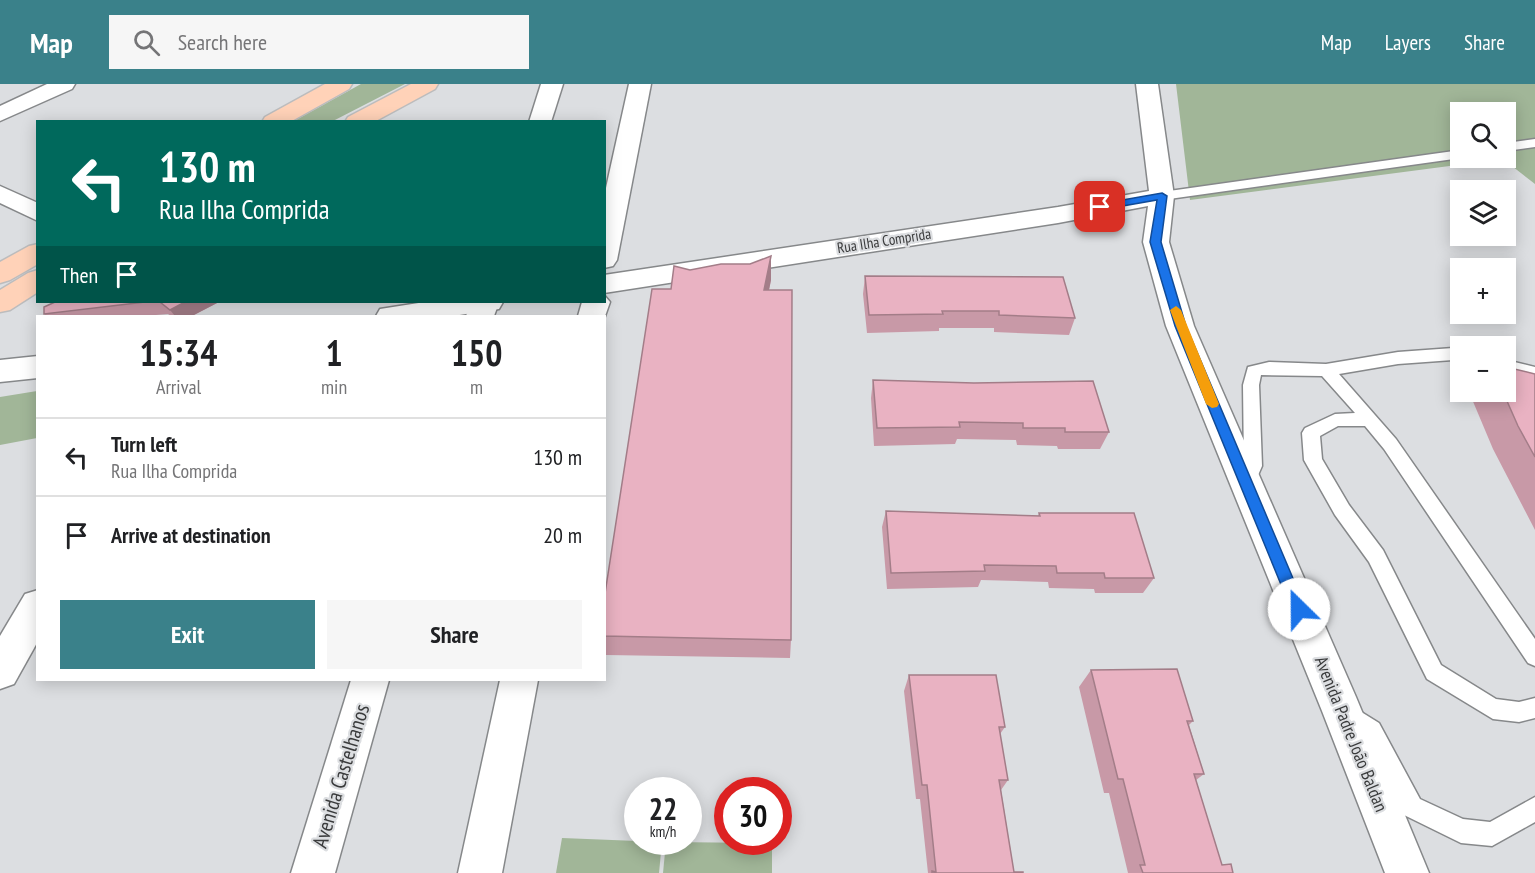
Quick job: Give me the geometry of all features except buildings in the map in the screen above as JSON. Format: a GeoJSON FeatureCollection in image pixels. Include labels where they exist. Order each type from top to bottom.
{"type":"FeatureCollection","features":[{"type":"Feature","properties":{"kind":"main road"},"geometry":{"type":"LineString","coordinates":[[277,120],[340,84]]}},
{"type":"Feature","properties":{"kind":"main road"},"geometry":{"type":"LineString","coordinates":[[360,120],[427,84]]}},
{"type":"Feature","properties":{"kind":"main road"},"geometry":{"type":"LineString","coordinates":[[0,274],[36,253]]}},
{"type":"Feature","properties":{"kind":"main road"},"geometry":{"type":"LineString","coordinates":[[0,304],[36,280]]}},
{"type":"Feature","properties":{"kind":"main road"},"geometry":{"type":"LineString","coordinates":[[0,304],[36,287]]}},
{"type":"Feature","properties":{"kind":"street"},"geometry":{"type":"LineString","coordinates":[[0,114],[64,84]]}},
{"type":"Feature","properties":{"kind":"street"},"geometry":{"type":"LineString","coordinates":[[541,120],[552,84]]}},
{"type":"Feature","properties":{"kind":"street"},"geometry":{"type":"LineString","coordinates":[[606,250],[640,84]]}},
{"type":"Feature","properties":{"kind":"street","name":"Avenida Padre João Baldan"},"geometry":{"type":"LineString","coordinates":[[1148,84],[1162,196],[1156,242],[1180,326],[1342,711],[1407,873]]}},
{"type":"Feature","properties":{"kind":"street"},"geometry":{"type":"LineString","coordinates":[[0,193],[36,212]]}},
{"type":"Feature","properties":{"kind":"street","name":"Rua Ilha Comprida"},"geometry":{"type":"LineString","coordinates":[[606,284],[1058,215],[1162,196]]}},
{"type":"Feature","properties":{"kind":"street"},"geometry":{"type":"LineString","coordinates":[[397,315],[479,303]]}},
{"type":"Feature","properties":{"kind":"street"},"geometry":{"type":"LineString","coordinates":[[0,371],[36,367]]}},
{"type":"Feature","properties":{"kind":"street"},"geometry":{"type":"LineString","coordinates":[[0,671],[36,609]]}},
{"type":"Feature","properties":{"kind":"street","name":"Avenida Castelhanos"},"geometry":{"type":"LineString","coordinates":[[313,873],[370,681]]}},
{"type":"Feature","properties":{"kind":"street"},"geometry":{"type":"LineString","coordinates":[[480,873],[519,681]]}},
{"type":"Feature","properties":{"kind":"lane"},"geometry":{"type":"LineString","coordinates":[[1516,146],[1535,143]]}},
{"type":"Feature","properties":{"kind":"lane"},"geometry":{"type":"LineString","coordinates":[[1162,196],[1450,156]]}},
{"type":"Feature","properties":{"kind":"lane"},"geometry":{"type":"LineString","coordinates":[[1246,486],[1253,466],[1251,385],[1254,371],[1269,368],[1304,372],[1398,357],[1450,354]]}},
{"type":"Feature","properties":{"kind":"lane"},"geometry":{"type":"LineString","coordinates":[[1516,368],[1535,373]]}},
{"type":"Feature","properties":{"kind":"lane"},"geometry":{"type":"LineString","coordinates":[[1326,370],[1390,444],[1535,656]]}},
{"type":"Feature","properties":{"kind":"lane"},"geometry":{"type":"LineString","coordinates":[[1370,419],[1335,420],[1311,433],[1313,460],[1342,510],[1376,556],[1434,672],[1493,709],[1519,712],[1535,708]]}},
{"type":"Feature","properties":{"kind":"lane"},"geometry":{"type":"LineString","coordinates":[[1342,711],[1371,731],[1412,807],[1461,831],[1492,834],[1535,809]]}},
{"type":"Feature","properties":{"kind":"green space"},"geometry":{"type":"Polygon","coordinates":[[[361,84],[405,84],[335,120],[296,120],[361,84]]]}},
{"type":"Feature","properties":{"kind":"green space"},"geometry":{"type":"Polygon","coordinates":[[[1176,84],[1535,84],[1535,184],[1515,168],[1516,102],[1450,102],[1450,166],[1190,200],[1176,84]]]}},
{"type":"Feature","properties":{"kind":"green space"},"geometry":{"type":"Polygon","coordinates":[[[36,391],[36,438],[0,445],[0,397],[36,391]]]}},
{"type":"Feature","properties":{"kind":"green space"},"geometry":{"type":"Polygon","coordinates":[[[562,838],[624,840],[624,855],[661,855],[659,873],[556,873],[562,838]]]}},
{"type":"Feature","properties":{"kind":"green space"},"geometry":{"type":"Polygon","coordinates":[[[702,842],[714,842],[714,855],[772,855],[772,873],[663,873],[665,855],[702,855],[702,842]]]}},
{"type":"Feature","properties":{"kind":"slow traffic"},"geometry":{"type":"LineString","coordinates":[[1176,310],[1180,326],[1212,404]]}},
{"type":"Feature","properties":{"kind":"route"},"geometry":{"type":"LineString","coordinates":[[1100,207],[1162,196],[1156,242],[1180,326],[1299,609]]}}]}
